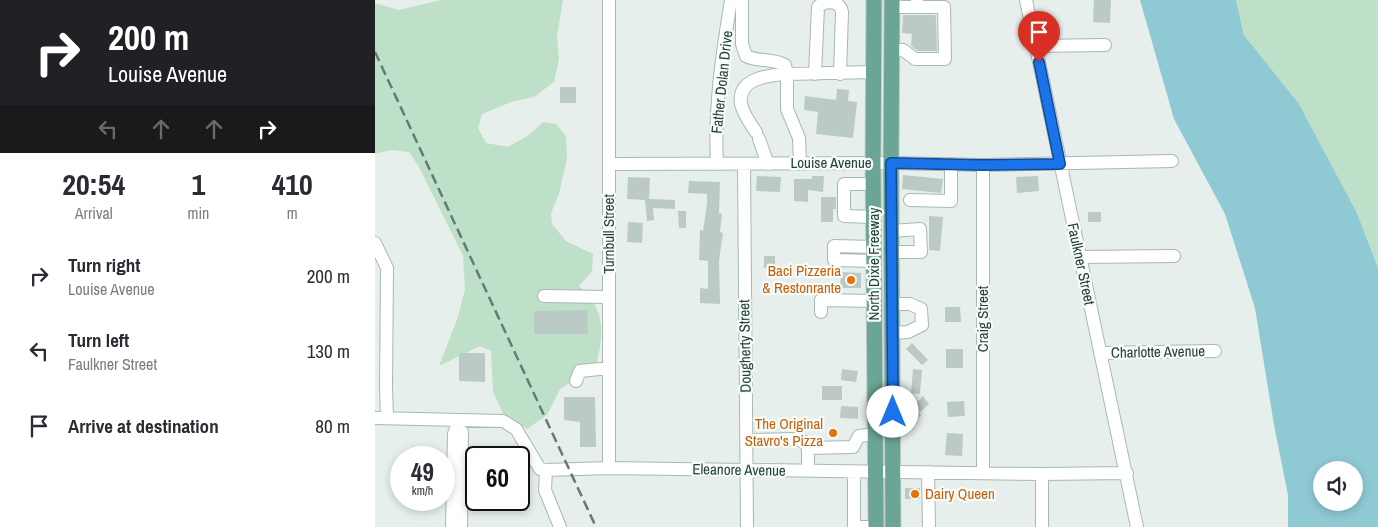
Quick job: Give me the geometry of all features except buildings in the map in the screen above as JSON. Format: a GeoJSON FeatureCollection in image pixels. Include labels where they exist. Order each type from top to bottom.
{"type":"FeatureCollection","features":[{"type":"Feature","properties":{"kind":"main road","name":"North Dixie Freeway"},"geometry":{"type":"LineString","coordinates":[[875,0],[873,184],[876,527]]}},
{"type":"Feature","properties":{"kind":"main road","name":"North Dixie Freeway"},"geometry":{"type":"LineString","coordinates":[[892,4],[893,527]]}},
{"type":"Feature","properties":{"kind":"street","name":"Turnbull Street"},"geometry":{"type":"LineString","coordinates":[[609,0],[609,468]]}},
{"type":"Feature","properties":{"kind":"street","name":"Father Dolan Drive"},"geometry":{"type":"LineString","coordinates":[[717,164],[715,132],[719,77],[731,0]]}},
{"type":"Feature","properties":{"kind":"street"},"geometry":{"type":"LineString","coordinates":[[742,0],[742,44],[746,56],[751,59],[771,60],[785,65],[787,74],[787,109],[799,138],[801,150],[800,164]]}},
{"type":"Feature","properties":{"kind":"street","name":"Faulkner Street"},"geometry":{"type":"LineString","coordinates":[[1026,0],[1137,527]]}},
{"type":"Feature","properties":{"kind":"street"},"geometry":{"type":"LineString","coordinates":[[815,74],[818,7],[824,2],[834,2],[841,6],[840,74]]}},
{"type":"Feature","properties":{"kind":"street"},"geometry":{"type":"LineString","coordinates":[[891,50],[903,50],[915,59],[945,59],[944,7],[917,3],[892,4]]}},
{"type":"Feature","properties":{"kind":"street"},"geometry":{"type":"LineString","coordinates":[[1035,46],[1105,46]]}},
{"type":"Feature","properties":{"kind":"street"},"geometry":{"type":"LineString","coordinates":[[768,164],[755,131],[741,105],[742,94],[746,87],[757,78],[773,75],[874,72]]}},
{"type":"Feature","properties":{"kind":"street","name":"Louise Avenue"},"geometry":{"type":"LineString","coordinates":[[610,164],[891,163],[983,165],[1172,161]]}},
{"type":"Feature","properties":{"kind":"street","name":"Dougherty Street"},"geometry":{"type":"LineString","coordinates":[[744,164],[747,527]]}},
{"type":"Feature","properties":{"kind":"street"},"geometry":{"type":"LineString","coordinates":[[910,200],[951,201],[951,164]]}},
{"type":"Feature","properties":{"kind":"street","name":"Craig Street"},"geometry":{"type":"LineString","coordinates":[[983,165],[983,473]]}},
{"type":"Feature","properties":{"kind":"street"},"geometry":{"type":"LineString","coordinates":[[873,184],[844,184],[844,216],[874,217]]}},
{"type":"Feature","properties":{"kind":"street"},"geometry":{"type":"LineString","coordinates":[[891,231],[920,229],[921,252],[891,252]]}},
{"type":"Feature","properties":{"kind":"street"},"geometry":{"type":"LineString","coordinates":[[375,243],[387,268],[380,289],[386,387],[381,418],[503,420],[517,429],[541,468],[546,470],[545,490],[560,527]]}},
{"type":"Feature","properties":{"kind":"street"},"geometry":{"type":"LineString","coordinates":[[1079,257],[1174,256]]}},
{"type":"Feature","properties":{"kind":"street"},"geometry":{"type":"LineString","coordinates":[[544,296],[609,297]]}},
{"type":"Feature","properties":{"kind":"street"},"geometry":{"type":"LineString","coordinates":[[821,312],[821,300],[874,301]]}},
{"type":"Feature","properties":{"kind":"street"},"geometry":{"type":"LineString","coordinates":[[892,304],[910,304],[921,310],[922,325],[908,332],[892,333]]}},
{"type":"Feature","properties":{"kind":"street","name":"Charlotte Avenue"},"geometry":{"type":"LineString","coordinates":[[1100,353],[1215,350]]}},
{"type":"Feature","properties":{"kind":"street"},"geometry":{"type":"LineString","coordinates":[[576,381],[580,370],[609,368]]}},
{"type":"Feature","properties":{"kind":"street"},"geometry":{"type":"LineString","coordinates":[[452,527],[454,434],[459,420]]}},
{"type":"Feature","properties":{"kind":"street"},"geometry":{"type":"LineString","coordinates":[[459,420],[463,435],[461,527]]}},
{"type":"Feature","properties":{"kind":"street"},"geometry":{"type":"LineString","coordinates":[[808,448],[853,447],[859,436],[875,434]]}},
{"type":"Feature","properties":{"kind":"street"},"geometry":{"type":"LineString","coordinates":[[746,440],[797,440],[805,442],[808,448],[808,471]]}},
{"type":"Feature","properties":{"kind":"street","name":"Eleanore Avenue"},"geometry":{"type":"LineString","coordinates":[[546,470],[609,468],[1042,474],[1127,473]]}},
{"type":"Feature","properties":{"kind":"street"},"geometry":{"type":"LineString","coordinates":[[854,472],[854,527],[876,527]]}},
{"type":"Feature","properties":{"kind":"street"},"geometry":{"type":"LineString","coordinates":[[927,472],[929,527]]}},
{"type":"Feature","properties":{"kind":"street"},"geometry":{"type":"LineString","coordinates":[[1042,474],[1042,527]]}},
{"type":"Feature","properties":{"kind":"green space"},"geometry":{"type":"Polygon","coordinates":[[[441,0],[563,0],[557,37],[559,59],[554,82],[534,97],[511,102],[482,114],[478,128],[486,143],[508,147],[529,135],[543,122],[556,124],[566,136],[567,158],[559,194],[551,213],[552,224],[566,241],[593,254],[592,271],[579,286],[594,303],[601,323],[601,344],[596,366],[560,389],[547,415],[527,429],[504,416],[493,391],[491,351],[480,346],[439,366],[458,317],[465,289],[463,256],[419,167],[409,152],[391,150],[375,154],[375,3],[399,10],[441,0]]]}},
{"type":"Feature","properties":{"kind":"green space"},"geometry":{"type":"Polygon","coordinates":[[[1236,0],[1378,0],[1378,268],[1357,213],[1299,104],[1244,35],[1236,0]]]}},
{"type":"Feature","properties":{"kind":"water"},"geometry":{"type":"Polygon","coordinates":[[[1140,0],[1236,0],[1244,35],[1299,104],[1357,213],[1378,268],[1378,527],[1288,527],[1288,495],[1274,425],[1255,308],[1225,214],[1174,119],[1140,0]]]}},
{"type":"Feature","properties":{"kind":"railway"},"geometry":{"type":"LineString","coordinates":[[375,52],[596,527]]}},
{"type":"Feature","properties":{"kind":"place","name":"Baci Pizzeria & Restonrante"},"geometry":{"type":"Point","coordinates":[851,280]}},
{"type":"Feature","properties":{"kind":"place","name":"The Original Stavro's Pizza"},"geometry":{"type":"Point","coordinates":[833,433]}},
{"type":"Feature","properties":{"kind":"place","name":"Dairy Queen"},"geometry":{"type":"Point","coordinates":[915,494]}},
{"type":"Feature","properties":{"kind":"route"},"geometry":{"type":"LineString","coordinates":[[893,412],[891,163],[1060,164],[1039,62]]}}]}
